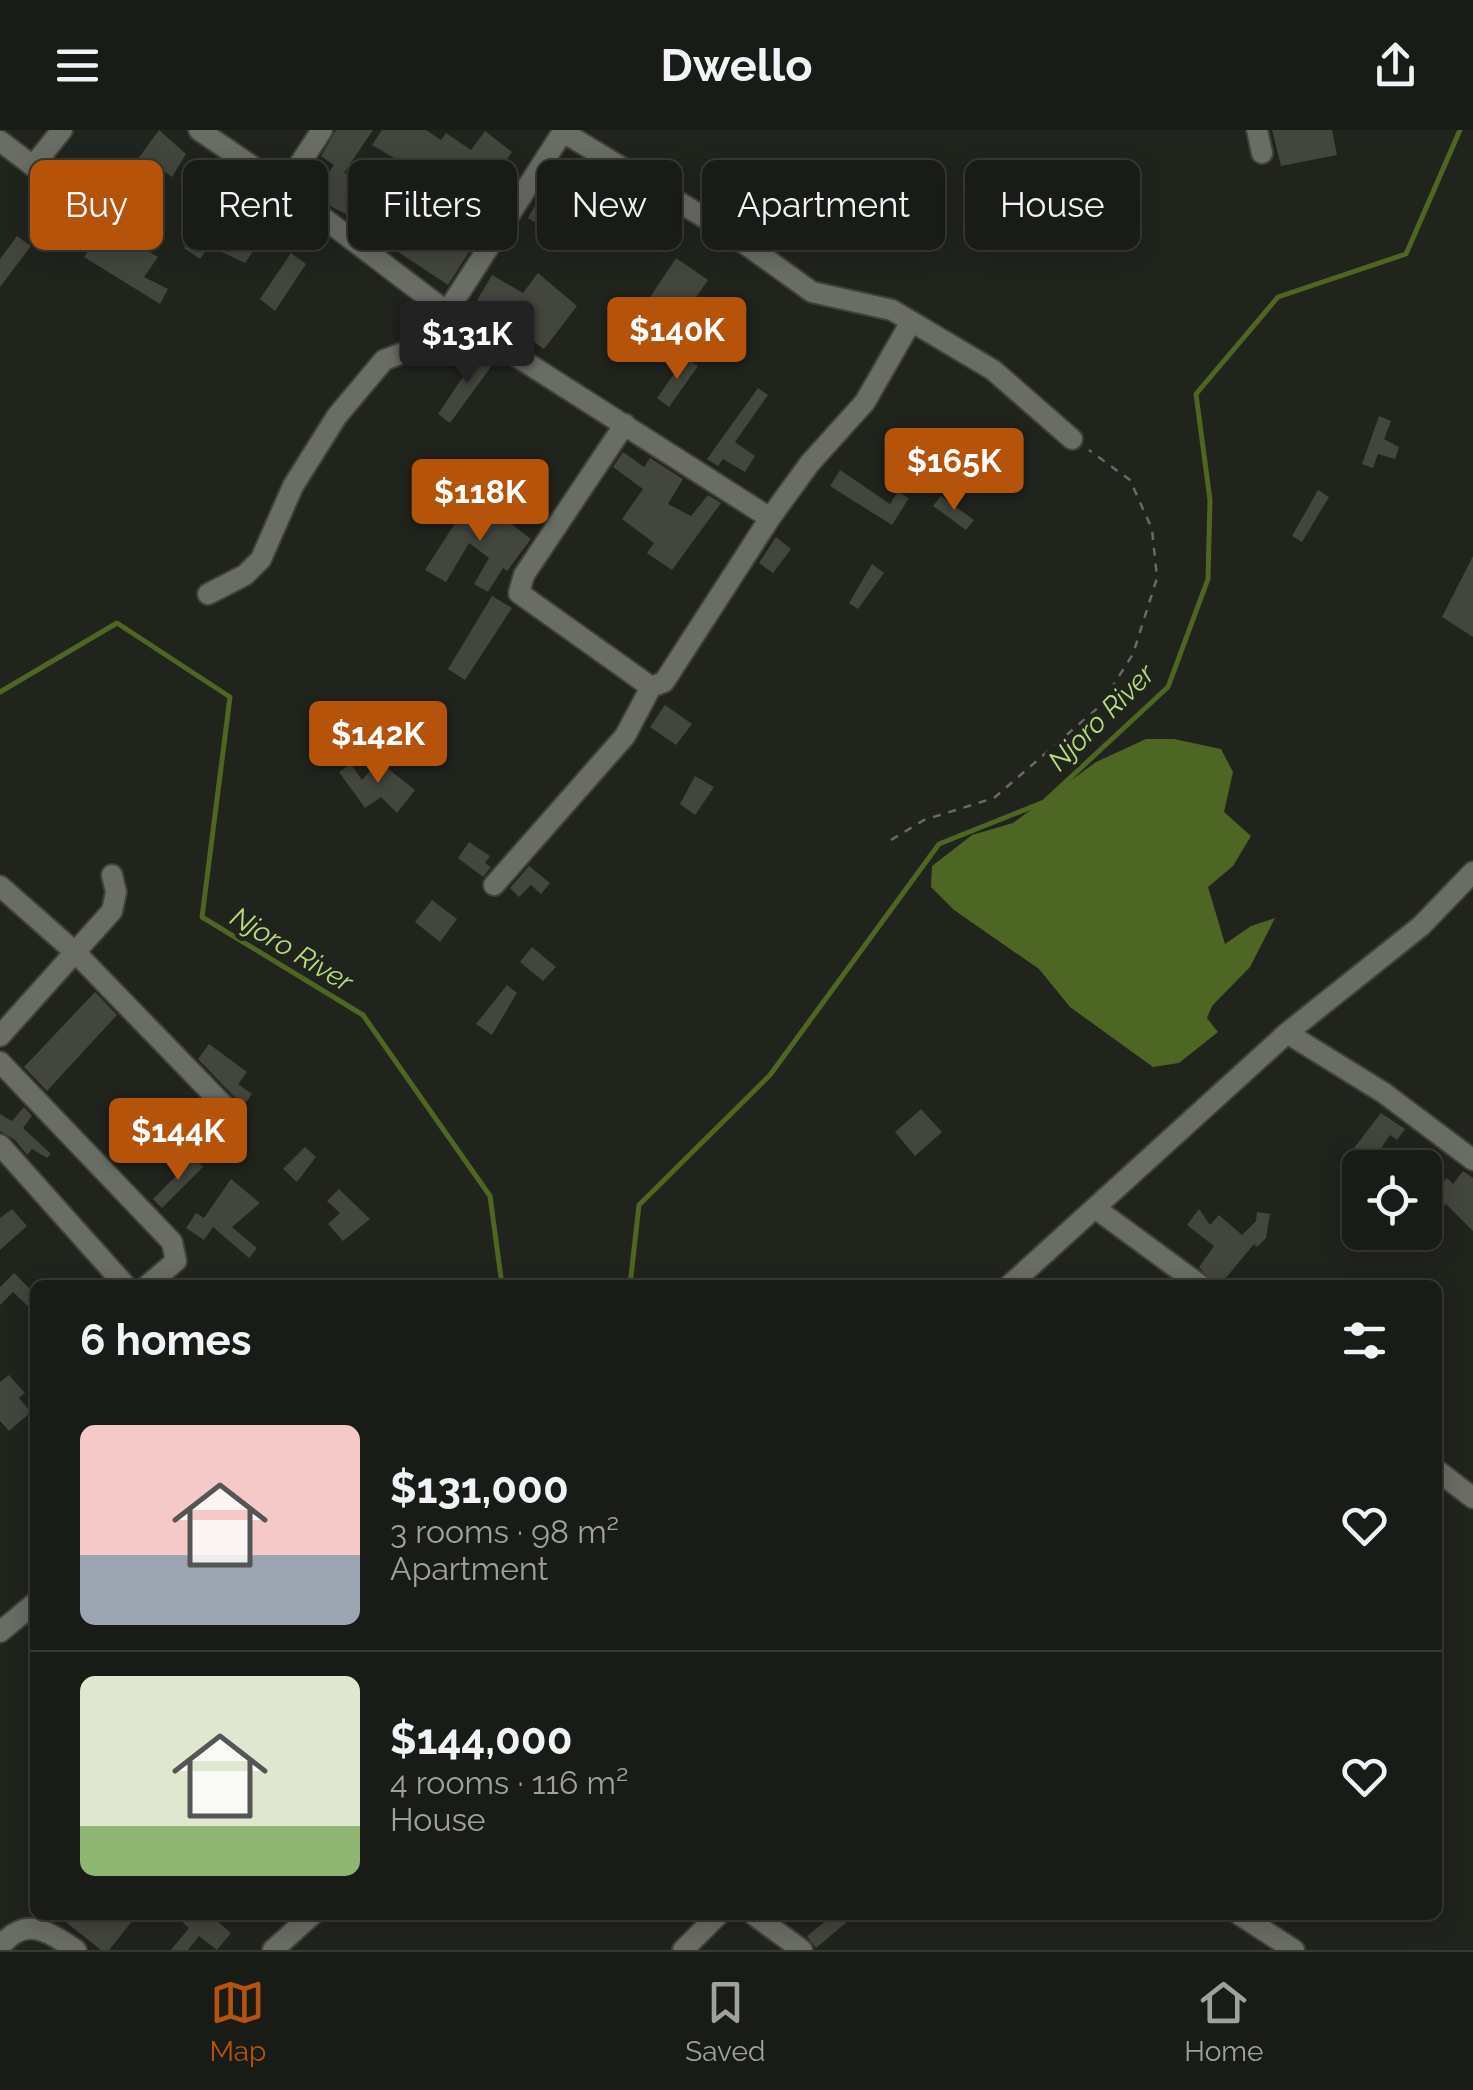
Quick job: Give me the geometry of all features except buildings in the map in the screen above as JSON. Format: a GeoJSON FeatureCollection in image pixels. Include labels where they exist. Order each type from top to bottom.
{"type":"FeatureCollection","features":[{"type":"Feature","properties":{"kind":"street"},"geometry":{"type":"LineString","coordinates":[[0,141],[34,166],[42,161],[62,130]]}},
{"type":"Feature","properties":{"kind":"street"},"geometry":{"type":"LineString","coordinates":[[199,130],[243,160]]}},
{"type":"Feature","properties":{"kind":"street"},"geometry":{"type":"LineString","coordinates":[[302,160],[322,130]]}},
{"type":"Feature","properties":{"kind":"street"},"geometry":{"type":"LineString","coordinates":[[1257,130],[1262,153]]}},
{"type":"Feature","properties":{"kind":"street"},"geometry":{"type":"LineString","coordinates":[[208,594],[245,574],[260,559],[306,464],[359,388],[384,360],[418,347],[447,312],[563,131],[730,234],[812,292],[892,310],[993,370],[1072,438]]}},
{"type":"Feature","properties":{"kind":"street"},"geometry":{"type":"LineString","coordinates":[[328,221],[447,312],[770,518]]}},
{"type":"Feature","properties":{"kind":"street"},"geometry":{"type":"LineString","coordinates":[[494,885],[626,736],[651,688],[664,682],[770,518],[810,463],[865,402],[908,327],[914,325]]}},
{"type":"Feature","properties":{"kind":"street"},"geometry":{"type":"LineString","coordinates":[[625,424],[524,575],[519,593],[651,688]]}},
{"type":"Feature","properties":{"kind":"street"},"geometry":{"type":"LineString","coordinates":[[1015,1280],[1288,1032],[1420,926],[1473,872]]}},
{"type":"Feature","properties":{"kind":"street"},"geometry":{"type":"LineString","coordinates":[[0,1036],[112,911],[116,892],[112,875]]}},
{"type":"Feature","properties":{"kind":"street"},"geometry":{"type":"LineString","coordinates":[[0,886],[76,953],[233,1115]]}},
{"type":"Feature","properties":{"kind":"street"},"geometry":{"type":"LineString","coordinates":[[1288,1032],[1384,1093],[1473,1160]]}},
{"type":"Feature","properties":{"kind":"street"},"geometry":{"type":"LineString","coordinates":[[0,1062],[172,1242],[176,1261],[154,1280]]}},
{"type":"Feature","properties":{"kind":"street"},"geometry":{"type":"LineString","coordinates":[[0,1145],[122,1280]]}},
{"type":"Feature","properties":{"kind":"street"},"geometry":{"type":"LineString","coordinates":[[1094,1208],[1193,1280]]}},
{"type":"Feature","properties":{"kind":"street"},"geometry":{"type":"LineString","coordinates":[[1442,1474],[1473,1498]]}},
{"type":"Feature","properties":{"kind":"street"},"geometry":{"type":"LineString","coordinates":[[0,1632],[30,1606]]}},
{"type":"Feature","properties":{"kind":"street"},"geometry":{"type":"LineString","coordinates":[[273,1950],[306,1920]]}},
{"type":"Feature","properties":{"kind":"street"},"geometry":{"type":"LineString","coordinates":[[683,1950],[713,1920]]}},
{"type":"Feature","properties":{"kind":"street"},"geometry":{"type":"LineString","coordinates":[[761,1920],[802,1950]]}},
{"type":"Feature","properties":{"kind":"street"},"geometry":{"type":"LineString","coordinates":[[1248,1920],[1294,1950]]}},
{"type":"Feature","properties":{"kind":"street"},"geometry":{"type":"LineString","coordinates":[[0,1947],[12,1931],[26,1926],[50,1933],[76,1950]]}},
{"type":"Feature","properties":{"kind":"path"},"geometry":{"type":"LineString","coordinates":[[891,840],[912,826],[965,804],[994,798],[1100,706],[1133,654],[1157,578],[1152,529],[1130,480],[1072,438]]}},
{"type":"Feature","properties":{"kind":"shaded area"},"geometry":{"type":"Polygon","coordinates":[[[1146,739],[1174,739],[1221,749],[1233,772],[1224,812],[1251,836],[1233,866],[1208,887],[1225,944],[1251,926],[1275,918],[1250,967],[1212,1006],[1207,1018],[1218,1032],[1179,1063],[1153,1067],[1070,1007],[1039,969],[954,910],[931,887],[932,866],[972,835],[1013,823],[1096,762],[1146,739]]]}},
{"type":"Feature","properties":{"kind":"waterway","name":"Njoro River"},"geometry":{"type":"LineString","coordinates":[[631,1280],[639,1205],[770,1075],[939,844],[1044,802],[1168,687],[1208,579],[1210,500],[1196,394],[1278,297],[1406,254],[1460,130]]}},
{"type":"Feature","properties":{"kind":"waterway","name":"Njoro River"},"geometry":{"type":"LineString","coordinates":[[0,692],[117,623],[230,697],[202,917],[363,1015],[490,1196],[501,1280]]}}]}
